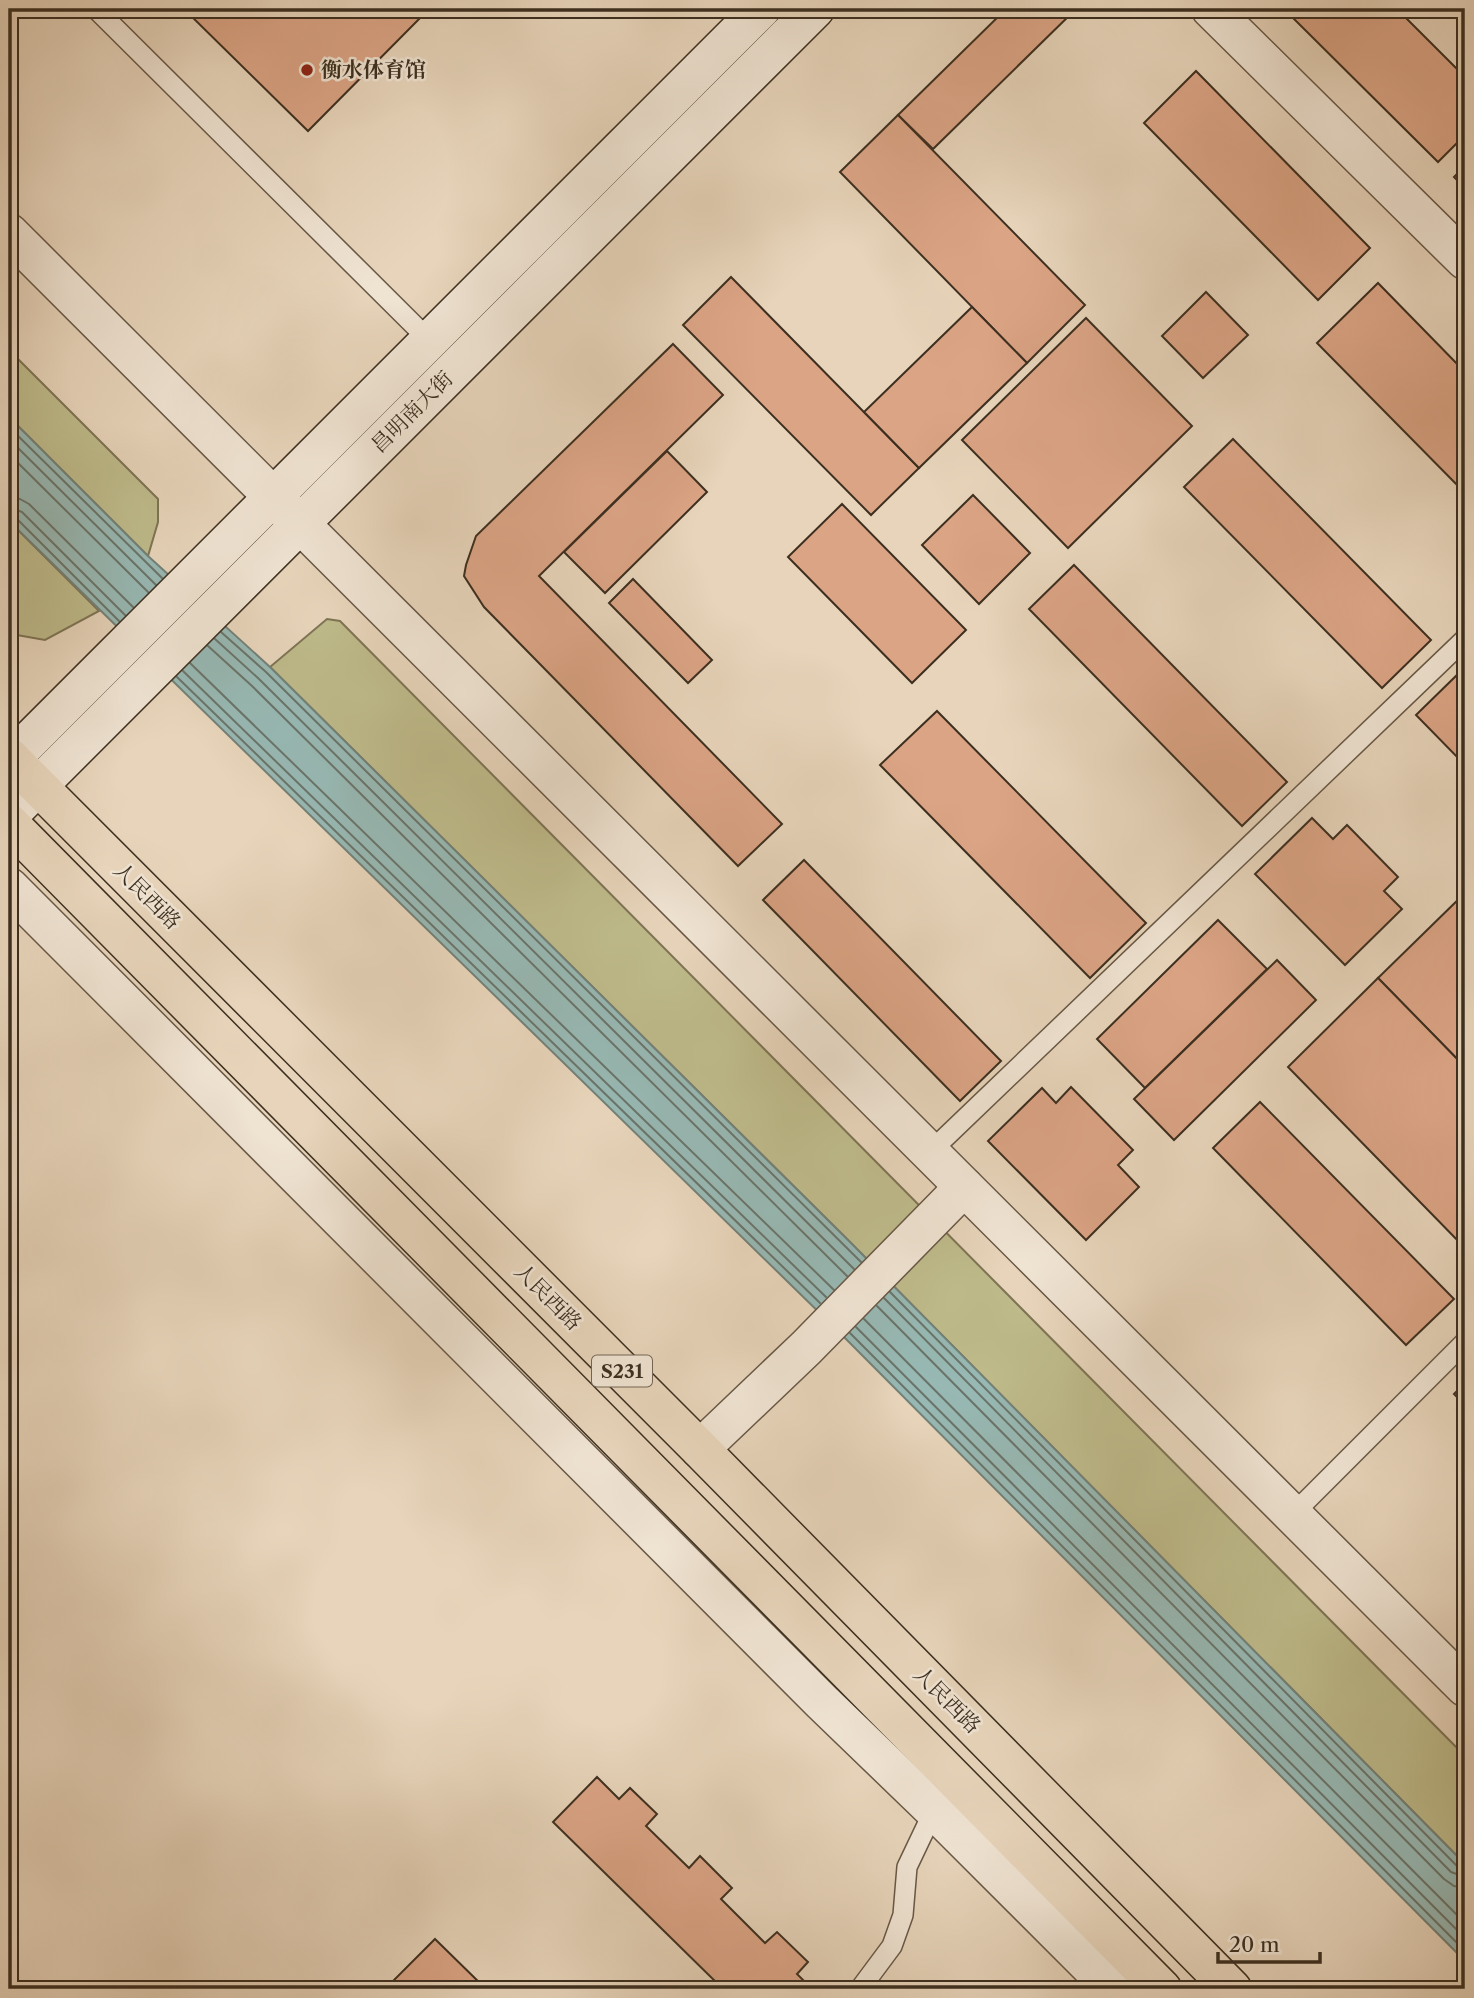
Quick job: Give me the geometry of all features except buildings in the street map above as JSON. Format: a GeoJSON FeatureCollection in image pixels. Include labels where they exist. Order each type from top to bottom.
{"type":"FeatureCollection","features":[{"type":"Feature","properties":{"kind":"main road","name":"人民西路"},"geometry":{"type":"LineString","coordinates":[[9,759],[700,1449],[1232,1989]]}},
{"type":"Feature","properties":{"kind":"main road","name":"S231"},"geometry":{"type":"LineString","coordinates":[[9,823],[951,1801],[1162,1989]]}},
{"type":"Feature","properties":{"kind":"street","name":"昌明南大街"},"geometry":{"type":"LineString","coordinates":[[9,759],[761,9]]}},
{"type":"Feature","properties":{"kind":"street","name":"昌明南大街"},"geometry":{"type":"LineString","coordinates":[[9,815],[815,9]]}},
{"type":"Feature","properties":{"kind":"street"},"geometry":{"type":"LineString","coordinates":[[1211,9],[1465,260]]}},
{"type":"Feature","properties":{"kind":"street"},"geometry":{"type":"LineString","coordinates":[[9,233],[1465,1687]]}},
{"type":"Feature","properties":{"kind":"street"},"geometry":{"type":"LineString","coordinates":[[9,887],[822,1702],[951,1801],[1113,1989]]}},
{"type":"Feature","properties":{"kind":"street"},"geometry":{"type":"LineString","coordinates":[[700,1449],[806,1348],[964,1187]]}},
{"type":"Feature","properties":{"kind":"lane"},"geometry":{"type":"LineString","coordinates":[[96,9],[429,340]]}},
{"type":"Feature","properties":{"kind":"lane"},"geometry":{"type":"LineString","coordinates":[[930,1152],[1465,639]]}},
{"type":"Feature","properties":{"kind":"lane"},"geometry":{"type":"LineString","coordinates":[[1293,1514],[1465,1342]]}},
{"type":"Feature","properties":{"kind":"lane"},"geometry":{"type":"LineString","coordinates":[[860,1989],[892,1946],[903,1915],[907,1867],[927,1825],[951,1801]]}},
{"type":"Feature","properties":{"kind":"shaded area"},"geometry":{"type":"Polygon","coordinates":[[[9,350],[158,499],[158,522],[148,556],[9,417],[9,350]]]}},
{"type":"Feature","properties":{"kind":"shaded area"},"geometry":{"type":"Polygon","coordinates":[[[9,521],[99,611],[45,640],[17,635],[9,626],[9,521]]]}},
{"type":"Feature","properties":{"kind":"shaded area"},"geometry":{"type":"Polygon","coordinates":[[[327,619],[340,621],[1465,1756],[1465,1864],[849,1241],[270,667],[327,619]]]}},
{"type":"Feature","properties":{"kind":"water"},"geometry":{"type":"Polygon","coordinates":[[[9,417],[148,556],[270,667],[849,1241],[1465,1864],[1465,1961],[833,1326],[9,521],[9,417]]]}},
{"type":"Feature","properties":{"kind":"place","name":"衡水体育馆"},"geometry":{"type":"Point","coordinates":[307,70]}}]}
